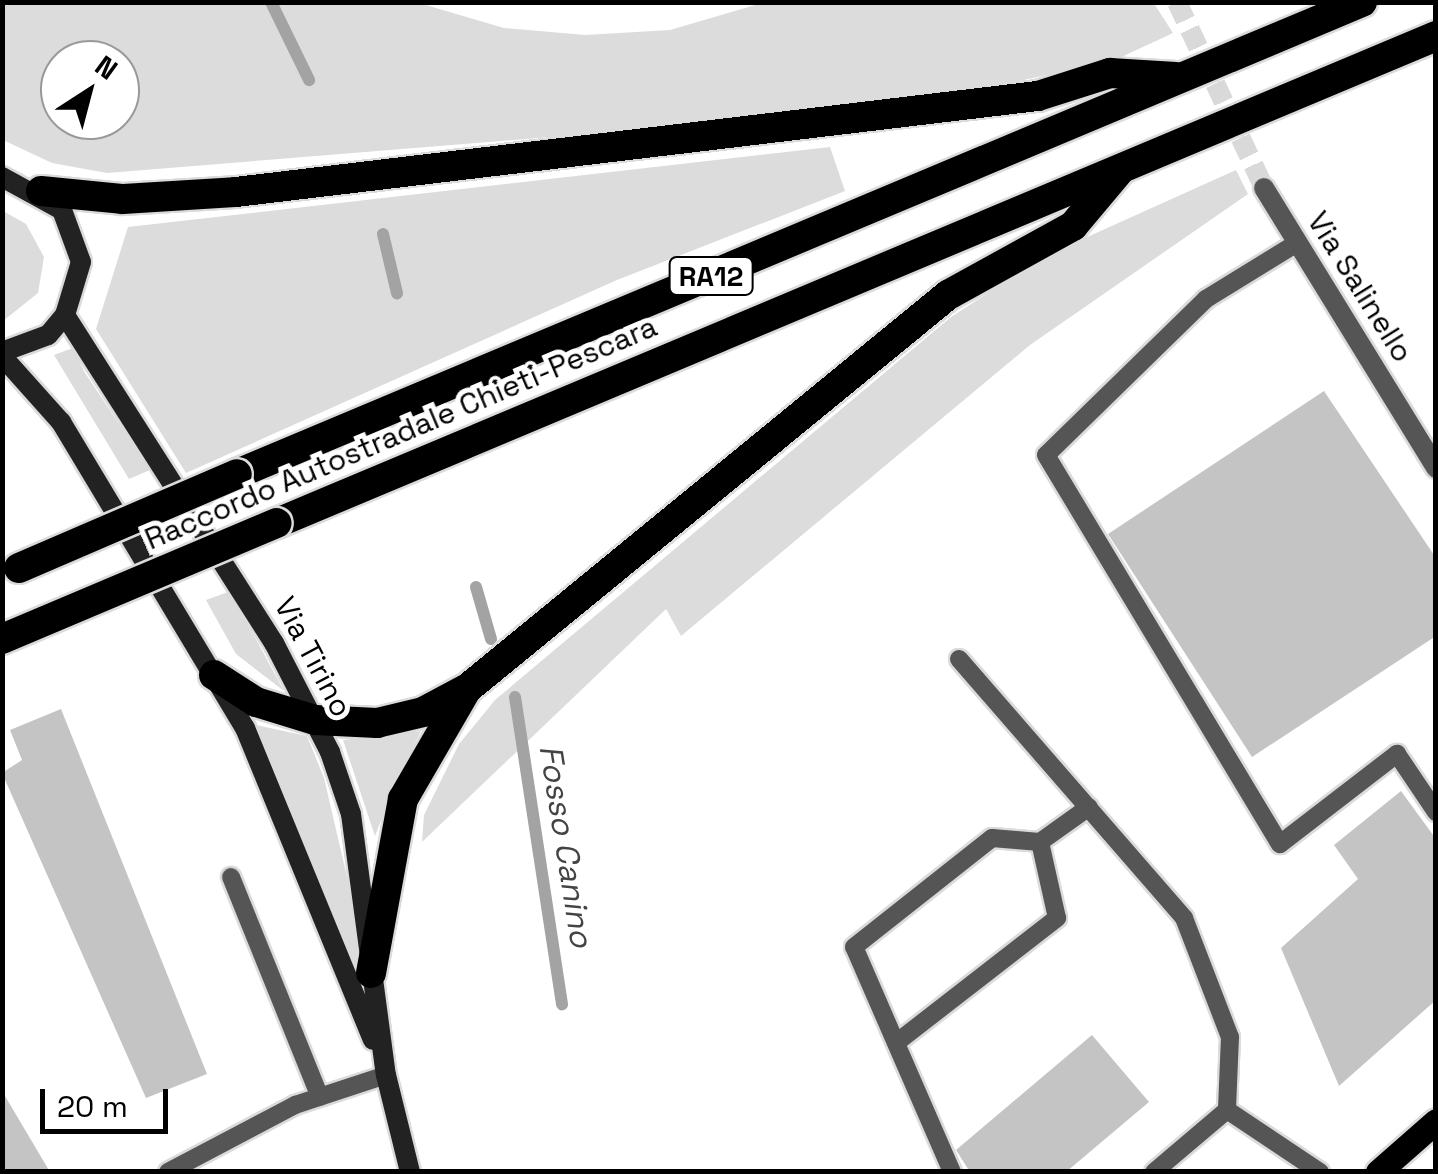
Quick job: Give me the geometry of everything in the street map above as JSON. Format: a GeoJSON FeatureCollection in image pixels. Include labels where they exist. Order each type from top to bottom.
{"type":"FeatureCollection","features":[{"type":"Feature","properties":{"kind":"highway","name":"Raccordo Autostradale Chieti-Pescara"},"geometry":{"type":"LineString","coordinates":[[11,571],[1362,2]]}},
{"type":"Feature","properties":{"kind":"highway","name":"Raccordo Autostradale Chieti-Pescara"},"geometry":{"type":"LineString","coordinates":[[2,638],[1436,36]]}},
{"type":"Feature","properties":{"kind":"highway"},"geometry":{"type":"LineString","coordinates":[[41,191],[122,199],[236,192],[998,101],[1110,73],[1184,77]]}},
{"type":"Feature","properties":{"kind":"highway"},"geometry":{"type":"LineString","coordinates":[[214,675],[256,702],[315,720],[377,722],[423,712],[468,688],[948,295],[1073,226],[1121,168]]}},
{"type":"Feature","properties":{"kind":"highway"},"geometry":{"type":"LineString","coordinates":[[371,974],[403,799],[468,688]]}},
{"type":"Feature","properties":{"kind":"main road"},"geometry":{"type":"LineString","coordinates":[[2,177],[41,191],[62,210],[78,248],[66,315],[48,334],[2,354]]}},
{"type":"Feature","properties":{"kind":"main road","name":"Via Tirino"},"geometry":{"type":"LineString","coordinates":[[66,315],[315,720],[352,814],[386,1074],[410,1172]]}},
{"type":"Feature","properties":{"kind":"main road","name":"Via Tirino"},"geometry":{"type":"LineString","coordinates":[[2,354],[60,422],[245,728],[386,1074]]}},
{"type":"Feature","properties":{"kind":"main road"},"geometry":{"type":"LineString","coordinates":[[1378,1172],[1436,1121]]}},
{"type":"Feature","properties":{"kind":"street","name":"Via Salinello"},"geometry":{"type":"LineString","coordinates":[[1264,188],[1436,468]]}},
{"type":"Feature","properties":{"kind":"lane"},"geometry":{"type":"LineString","coordinates":[[1297,243],[1206,299],[1046,455],[1280,844],[1397,754],[1436,812]]}},
{"type":"Feature","properties":{"kind":"lane"},"geometry":{"type":"LineString","coordinates":[[959,658],[1184,918],[1230,1037],[1227,1110],[1154,1172]]}},
{"type":"Feature","properties":{"kind":"lane"},"geometry":{"type":"LineString","coordinates":[[952,1172],[854,947],[992,838],[1040,842],[1089,807]]}},
{"type":"Feature","properties":{"kind":"lane"},"geometry":{"type":"LineString","coordinates":[[896,1043],[1057,918],[1040,842]]}},
{"type":"Feature","properties":{"kind":"lane"},"geometry":{"type":"LineString","coordinates":[[231,877],[320,1097]]}},
{"type":"Feature","properties":{"kind":"lane"},"geometry":{"type":"LineString","coordinates":[[168,1172],[320,1097],[386,1074]]}},
{"type":"Feature","properties":{"kind":"lane"},"geometry":{"type":"LineString","coordinates":[[1227,1110],[1320,1172]]}},
{"type":"Feature","properties":{"kind":"shaded area"},"geometry":{"type":"Polygon","coordinates":[[[1153,2],[1173,33],[1115,60],[992,87],[687,126],[107,173],[52,163],[3,140],[2,3],[419,3],[504,28],[585,35],[670,30],[762,3],[1153,2]]]}},
{"type":"Feature","properties":{"kind":"shaded area"},"geometry":{"type":"Polygon","coordinates":[[[830,147],[845,191],[617,280],[186,473],[96,329],[128,227],[830,147]]]}},
{"type":"Feature","properties":{"kind":"shaded area"},"geometry":{"type":"Polygon","coordinates":[[[1236,170],[1248,194],[1030,345],[681,636],[666,609],[422,842],[424,815],[459,744],[495,700],[951,317],[1045,256],[1236,170]]]}},
{"type":"Feature","properties":{"kind":"shaded area"},"geometry":{"type":"Polygon","coordinates":[[[3,211],[26,224],[44,257],[38,293],[3,321],[3,211]]]}},
{"type":"Feature","properties":{"kind":"shaded area"},"geometry":{"type":"Polygon","coordinates":[[[73,348],[85,373],[150,470],[129,479],[54,355],[73,348]]]}},
{"type":"Feature","properties":{"kind":"shaded area"},"geometry":{"type":"Polygon","coordinates":[[[228,592],[284,691],[236,654],[206,600],[228,592]]]}},
{"type":"Feature","properties":{"kind":"shaded area"},"geometry":{"type":"Polygon","coordinates":[[[256,725],[307,736],[324,778],[361,937],[361,991],[256,725]]]}},
{"type":"Feature","properties":{"kind":"shaded area"},"geometry":{"type":"Polygon","coordinates":[[[421,731],[399,775],[375,836],[343,740],[421,731]]]}},
{"type":"Feature","properties":{"kind":"building"},"geometry":{"type":"Polygon","coordinates":[[[1324,391],[1436,558],[1436,636],[1252,757],[1108,534],[1324,391]]]}},
{"type":"Feature","properties":{"kind":"building"},"geometry":{"type":"Polygon","coordinates":[[[61,709],[207,1074],[146,1098],[2,773],[22,760],[10,730],[61,709]]]}},
{"type":"Feature","properties":{"kind":"building"},"geometry":{"type":"Polygon","coordinates":[[[1401,791],[1436,839],[1436,1000],[1339,1086],[1281,948],[1358,879],[1334,845],[1401,791]]]}},
{"type":"Feature","properties":{"kind":"building"},"geometry":{"type":"Polygon","coordinates":[[[1092,1035],[1149,1102],[1066,1172],[970,1172],[956,1150],[1092,1035]]]}},
{"type":"Feature","properties":{"kind":"building"},"geometry":{"type":"Polygon","coordinates":[[[2,1091],[50,1172],[2,1172],[2,1091]]]}},
{"type":"Feature","properties":{"kind":"waterway","name":"Fosso Canino"},"geometry":{"type":"LineString","coordinates":[[271,2],[309,80]]}},
{"type":"Feature","properties":{"kind":"waterway","name":"Fosso Canino"},"geometry":{"type":"LineString","coordinates":[[383,234],[397,293]]}},
{"type":"Feature","properties":{"kind":"waterway","name":"Fosso Canino"},"geometry":{"type":"LineString","coordinates":[[476,587],[491,639]]}},
{"type":"Feature","properties":{"kind":"waterway","name":"Fosso Canino"},"geometry":{"type":"LineString","coordinates":[[515,697],[562,1004]]}},
{"type":"Feature","properties":{"kind":"tunnel"},"geometry":{"type":"LineString","coordinates":[[1177,2],[1264,188]]}}]}
